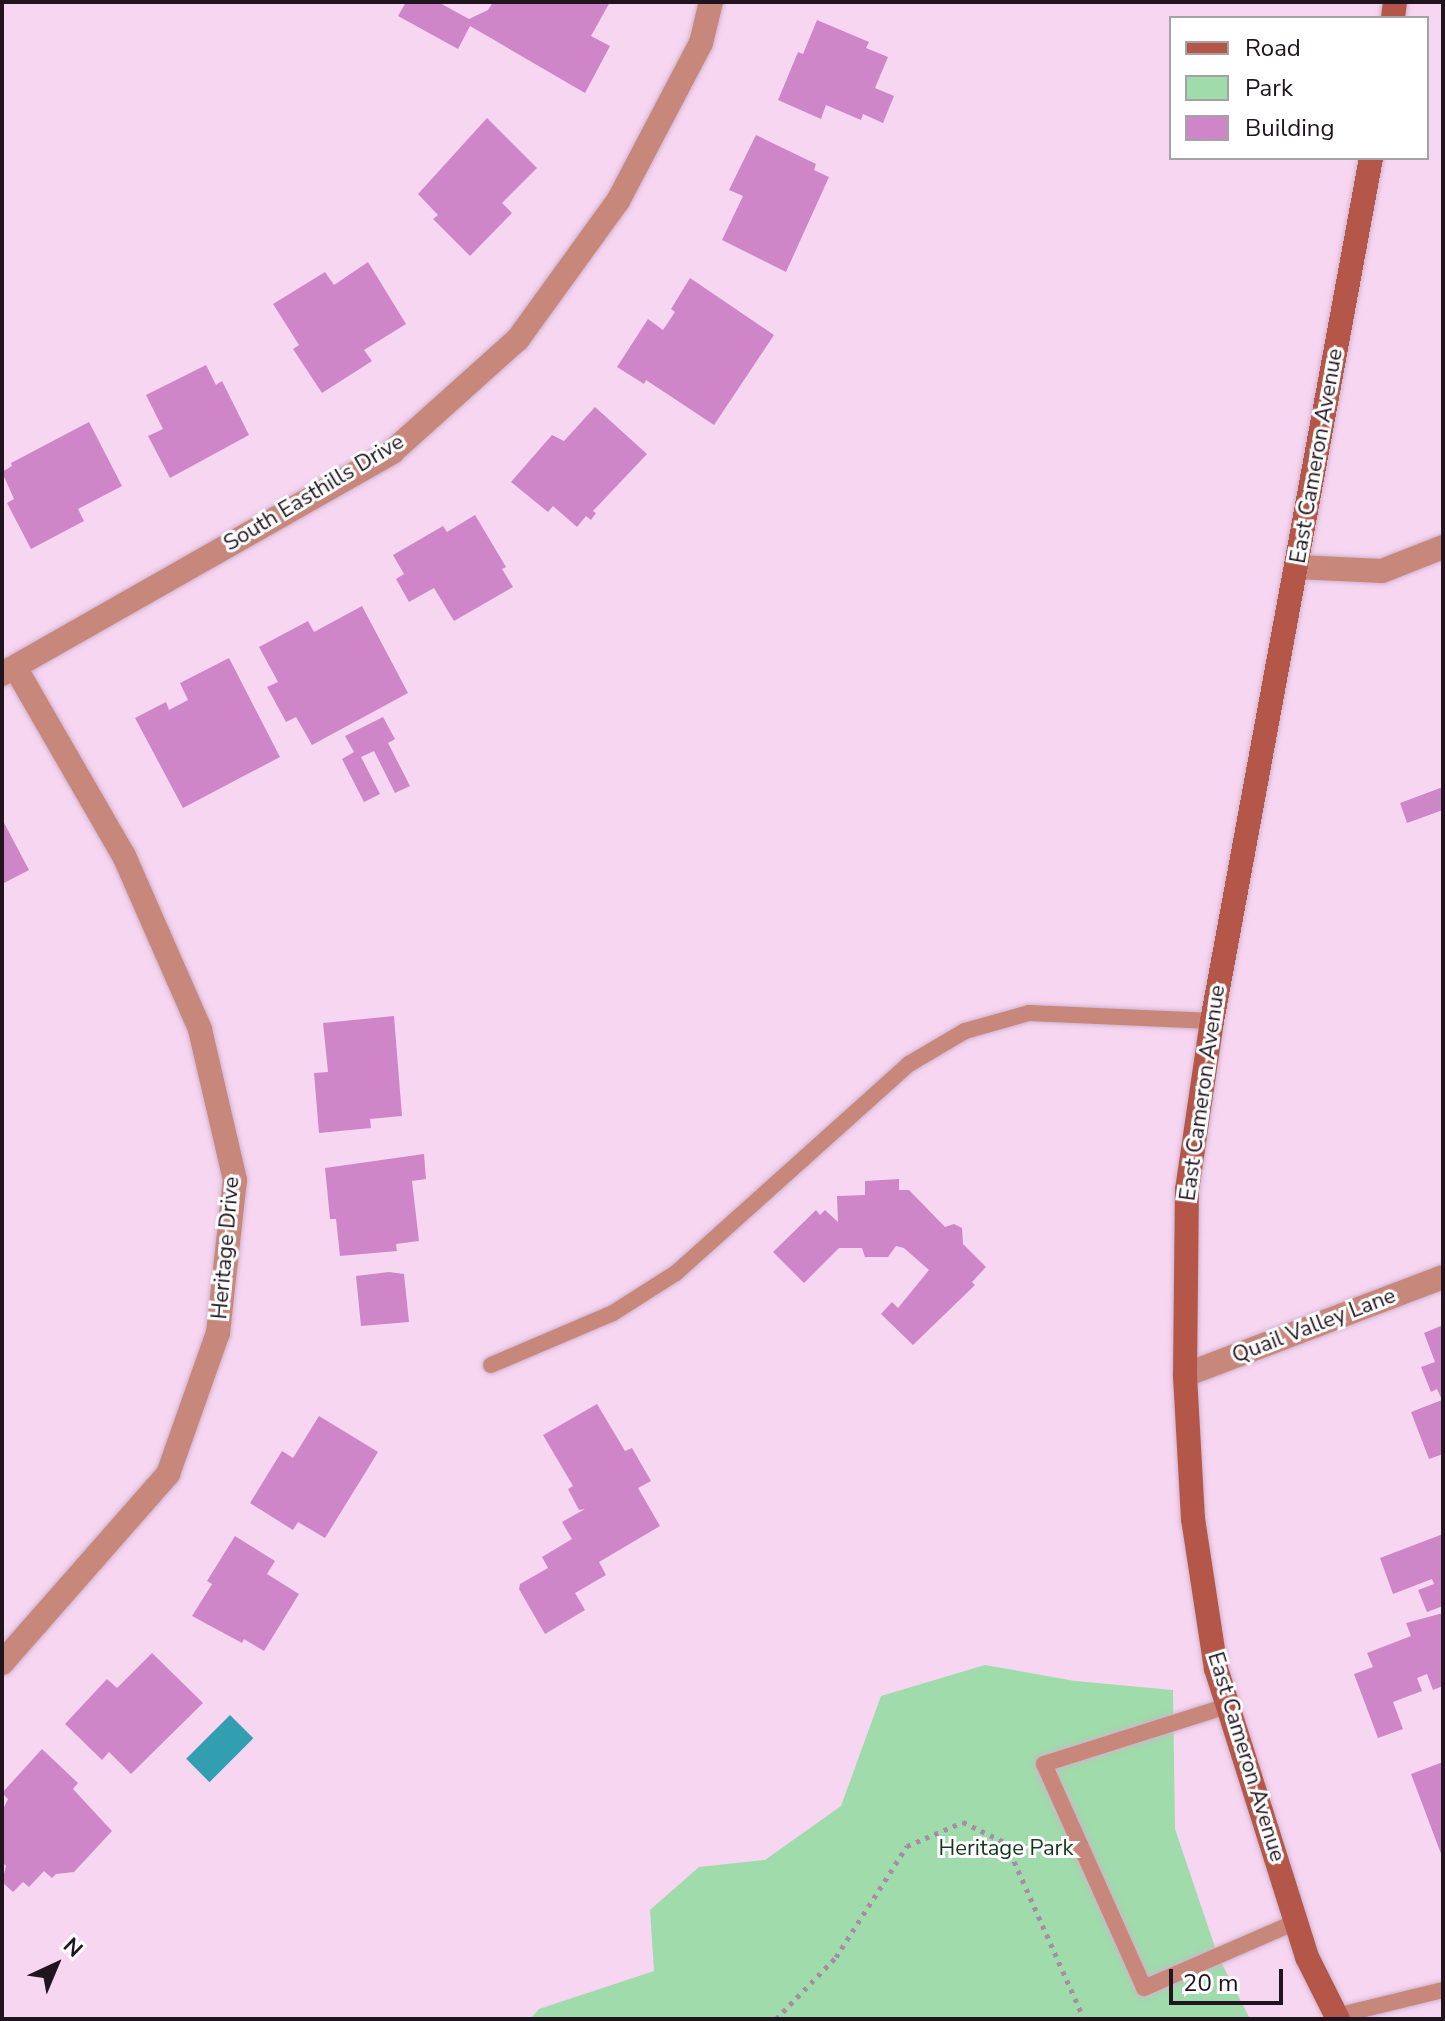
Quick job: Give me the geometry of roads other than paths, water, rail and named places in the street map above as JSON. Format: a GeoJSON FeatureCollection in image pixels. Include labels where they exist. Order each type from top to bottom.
{"type":"FeatureCollection","features":[{"type":"Feature","properties":{"kind":"main road","name":"East Cameron Avenue"},"geometry":{"type":"LineString","coordinates":[[1337,2018],[1307,1957],[1216,1669],[1193,1519],[1185,1375],[1187,1190],[1212,1021],[1371,160]]}},
{"type":"Feature","properties":{"kind":"street","name":"South Easthills Drive"},"geometry":{"type":"LineString","coordinates":[[8,670],[392,452],[518,339],[618,201],[701,43],[711,2]]}},
{"type":"Feature","properties":{"kind":"street"},"geometry":{"type":"LineString","coordinates":[[1297,567],[1382,571],[1443,547]]}},
{"type":"Feature","properties":{"kind":"street","name":"Heritage Drive"},"geometry":{"type":"LineString","coordinates":[[2,1663],[168,1474],[218,1333],[235,1180],[200,1029],[124,856],[8,670]]}},
{"type":"Feature","properties":{"kind":"street","name":"Quail Valley Lane"},"geometry":{"type":"LineString","coordinates":[[1185,1375],[1443,1277]]}},
{"type":"Feature","properties":{"kind":"lane"},"geometry":{"type":"LineString","coordinates":[[491,1365],[613,1313],[676,1273],[909,1064],[965,1031],[1029,1013],[1212,1021]]}},
{"type":"Feature","properties":{"kind":"lane"},"geometry":{"type":"LineString","coordinates":[[1227,1706],[1044,1764],[1144,1988],[1296,1922]]}},
{"type":"Feature","properties":{"kind":"lane"},"geometry":{"type":"LineString","coordinates":[[1337,2018],[1443,1990]]}},
{"type":"Feature","properties":{"kind":"water"},"geometry":{"type":"Polygon","coordinates":[[[230,1715],[253,1738],[209,1782],[186,1759],[230,1715]]]}},
{"type":"Feature","properties":{"kind":"park label","name":"Heritage Park"},"geometry":{"type":"Point","coordinates":[1006,1849]}}]}
